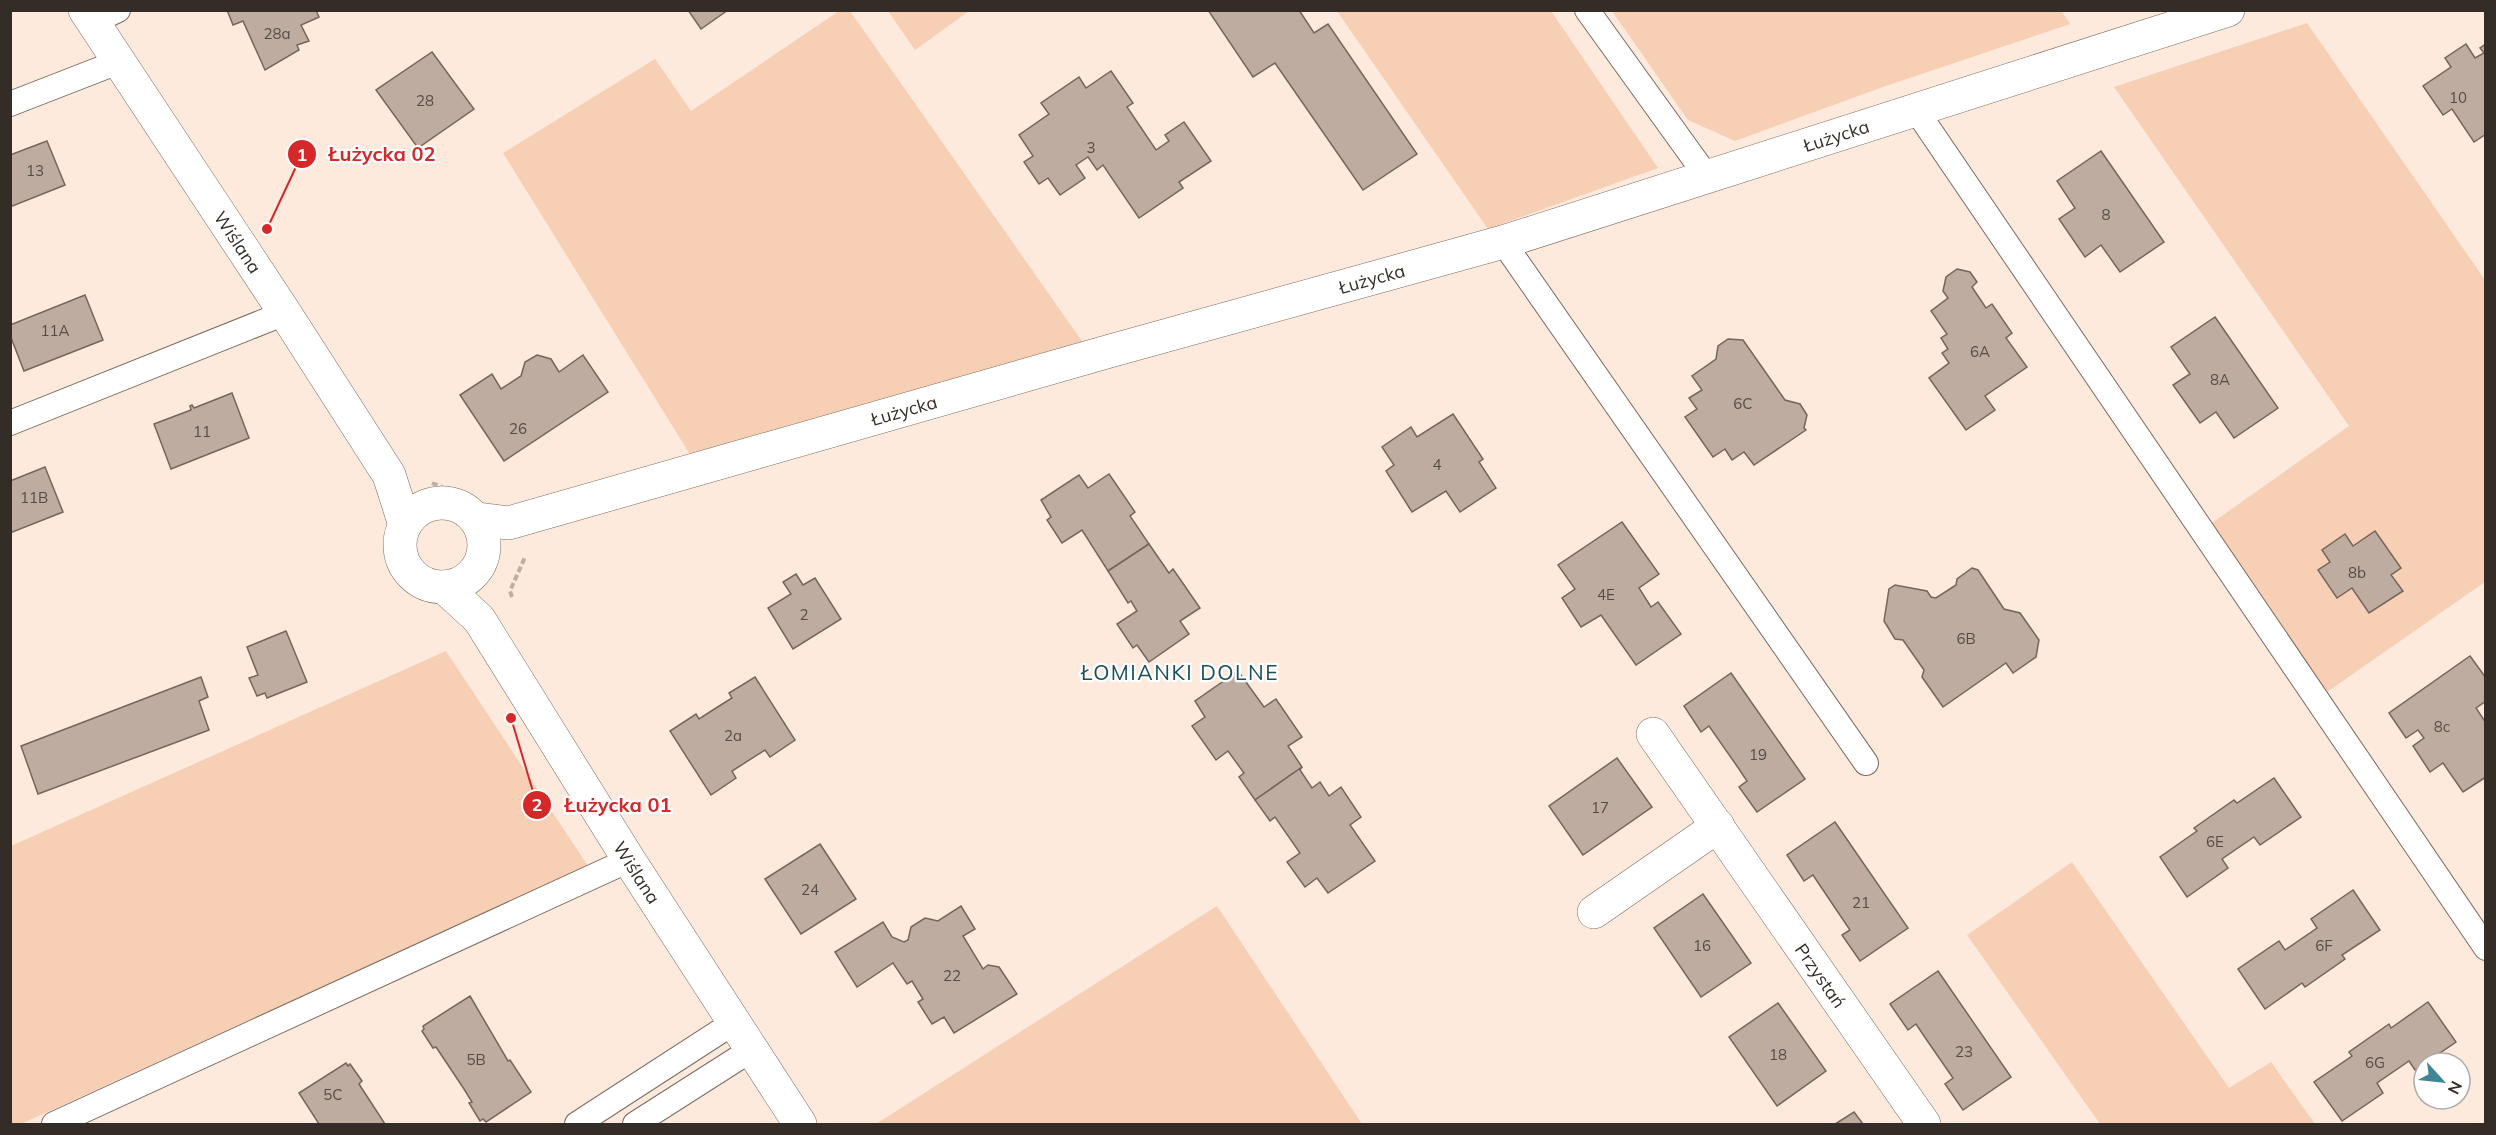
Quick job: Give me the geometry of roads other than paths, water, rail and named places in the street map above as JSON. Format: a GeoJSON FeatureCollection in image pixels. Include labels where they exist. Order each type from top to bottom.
{"type":"FeatureCollection","features":[{"type":"Feature","properties":{"kind":"street","name":"Łużycka"},"geometry":{"type":"LineString","coordinates":[[478,546],[509,523],[1503,242],[2228,10]]}},
{"type":"Feature","properties":{"kind":"street","name":"Wiślana"},"geometry":{"type":"LineString","coordinates":[[98,14],[118,62],[285,313],[389,475],[405,525]]}},
{"type":"Feature","properties":{"kind":"street","name":"Wiślana"},"geometry":{"type":"LineString","coordinates":[[389,475],[431,505]]}},
{"type":"Feature","properties":{"kind":"street"},"geometry":{"type":"LineString","coordinates":[[443,503],[456,505],[466,511],[478,546],[465,580],[444,587],[426,583],[410,573],[400,549],[405,525],[412,516],[431,505],[443,503]]}},
{"type":"Feature","properties":{"kind":"street","name":"Wiślana"},"geometry":{"type":"LineString","coordinates":[[478,546],[479,618]]}},
{"type":"Feature","properties":{"kind":"street","name":"Wiślana"},"geometry":{"type":"LineString","coordinates":[[444,587],[479,618],[629,860],[800,1125]]}},
{"type":"Feature","properties":{"kind":"street","name":"Przystań"},"geometry":{"type":"LineString","coordinates":[[1653,734],[1924,1125]]}},
{"type":"Feature","properties":{"kind":"street"},"geometry":{"type":"LineString","coordinates":[[1594,912],[1718,826]]}},
{"type":"Feature","properties":{"kind":"lane"},"geometry":{"type":"LineString","coordinates":[[1587,10],[1708,178]]}},
{"type":"Feature","properties":{"kind":"lane"},"geometry":{"type":"LineString","coordinates":[[10,104],[118,62]]}},
{"type":"Feature","properties":{"kind":"lane"},"geometry":{"type":"LineString","coordinates":[[1916,110],[2486,948]]}},
{"type":"Feature","properties":{"kind":"lane"},"geometry":{"type":"LineString","coordinates":[[1503,242],[1866,763]]}},
{"type":"Feature","properties":{"kind":"lane"},"geometry":{"type":"LineString","coordinates":[[10,423],[285,313]]}},
{"type":"Feature","properties":{"kind":"lane"},"geometry":{"type":"LineString","coordinates":[[54,1125],[629,860]]}},
{"type":"Feature","properties":{"kind":"lane"},"geometry":{"type":"LineString","coordinates":[[577,1125],[733,1023]]}},
{"type":"Feature","properties":{"kind":"lane"},"geometry":{"type":"LineString","coordinates":[[635,1125],[751,1050]]}},
{"type":"Feature","properties":{"kind":"place","name":"Łużycka 02"},"geometry":{"type":"Point","coordinates":[267,229]}},
{"type":"Feature","properties":{"kind":"place","name":"Łużycka 01"},"geometry":{"type":"Point","coordinates":[511,718]}},
{"type":"Feature","properties":{"kind":"district","name":"ŁOMIANKI DOLNE"},"geometry":{"type":"Point","coordinates":[1180,672]}}]}
